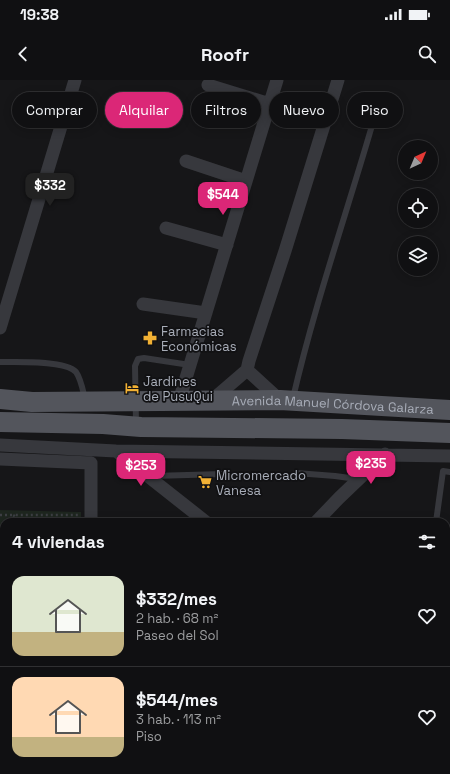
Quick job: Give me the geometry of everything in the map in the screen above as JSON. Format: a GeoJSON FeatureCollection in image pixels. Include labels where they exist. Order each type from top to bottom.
{"type":"FeatureCollection","features":[{"type":"Feature","properties":{"kind":"main road","name":"Avenida Manuel Córdova Galarza"},"geometry":{"type":"LineString","coordinates":[[0,400],[32,402],[286,401],[450,410]]}},
{"type":"Feature","properties":{"kind":"main road","name":"Avenida Manuel Córdova Galarza"},"geometry":{"type":"LineString","coordinates":[[0,422],[136,426],[342,429],[450,433]]}},
{"type":"Feature","properties":{"kind":"street"},"geometry":{"type":"LineString","coordinates":[[0,328],[75,80]]}},
{"type":"Feature","properties":{"kind":"street"},"geometry":{"type":"LineString","coordinates":[[274,92],[277,80]]}},
{"type":"Feature","properties":{"kind":"street"},"geometry":{"type":"LineString","coordinates":[[211,401],[247,370],[338,80]]}},
{"type":"Feature","properties":{"kind":"street"},"geometry":{"type":"LineString","coordinates":[[208,85],[269,104]]}},
{"type":"Feature","properties":{"kind":"street"},"geometry":{"type":"LineString","coordinates":[[179,401],[269,107]]}},
{"type":"Feature","properties":{"kind":"street"},"geometry":{"type":"LineString","coordinates":[[186,161],[246,181]]}},
{"type":"Feature","properties":{"kind":"street"},"geometry":{"type":"LineString","coordinates":[[166,228],[227,245]]}},
{"type":"Feature","properties":{"kind":"street"},"geometry":{"type":"LineString","coordinates":[[143,304],[206,313]]}},
{"type":"Feature","properties":{"kind":"street"},"geometry":{"type":"LineString","coordinates":[[247,370],[286,401]]}},
{"type":"Feature","properties":{"kind":"street"},"geometry":{"type":"LineString","coordinates":[[0,445],[116,451],[450,456]]}},
{"type":"Feature","properties":{"kind":"street"},"geometry":{"type":"LineString","coordinates":[[116,451],[201,518]]}},
{"type":"Feature","properties":{"kind":"street"},"geometry":{"type":"LineString","coordinates":[[320,518],[385,454]]}},
{"type":"Feature","properties":{"kind":"street"},"geometry":{"type":"LineString","coordinates":[[0,459],[91,463],[91,518]]}},
{"type":"Feature","properties":{"kind":"lane"},"geometry":{"type":"LineString","coordinates":[[286,401],[302,357],[371,128]]}},
{"type":"Feature","properties":{"kind":"lane"},"geometry":{"type":"LineString","coordinates":[[136,426],[134,366],[138,359],[144,358],[190,365]]}},
{"type":"Feature","properties":{"kind":"lane"},"geometry":{"type":"LineString","coordinates":[[0,362],[54,364],[71,368],[78,375],[86,402]]}},
{"type":"Feature","properties":{"kind":"lane"},"geometry":{"type":"LineString","coordinates":[[437,518],[443,471],[450,472]]}},
{"type":"Feature","properties":{"kind":"lane"},"geometry":{"type":"LineString","coordinates":[[296,473],[335,476],[358,480]]}},
{"type":"Feature","properties":{"kind":"lane"},"geometry":{"type":"LineString","coordinates":[[148,476],[223,474]]}},
{"type":"Feature","properties":{"kind":"path"},"geometry":{"type":"LineString","coordinates":[[0,515],[91,518]]}},
{"type":"Feature","properties":{"kind":"path"},"geometry":{"type":"LineString","coordinates":[[13,515],[17,518]]}},
{"type":"Feature","properties":{"kind":"shaded area"},"geometry":{"type":"Polygon","coordinates":[[[0,510],[81,512],[81,518],[0,518],[0,510]]]}},
{"type":"Feature","properties":{"kind":"place","name":"Farmacias Económicas"},"geometry":{"type":"Point","coordinates":[150,338]}},
{"type":"Feature","properties":{"kind":"place","name":"Jardines de PusuQui"},"geometry":{"type":"Point","coordinates":[132,388]}},
{"type":"Feature","properties":{"kind":"place","name":"Micromercado Vanesa"},"geometry":{"type":"Point","coordinates":[205,482]}}]}
